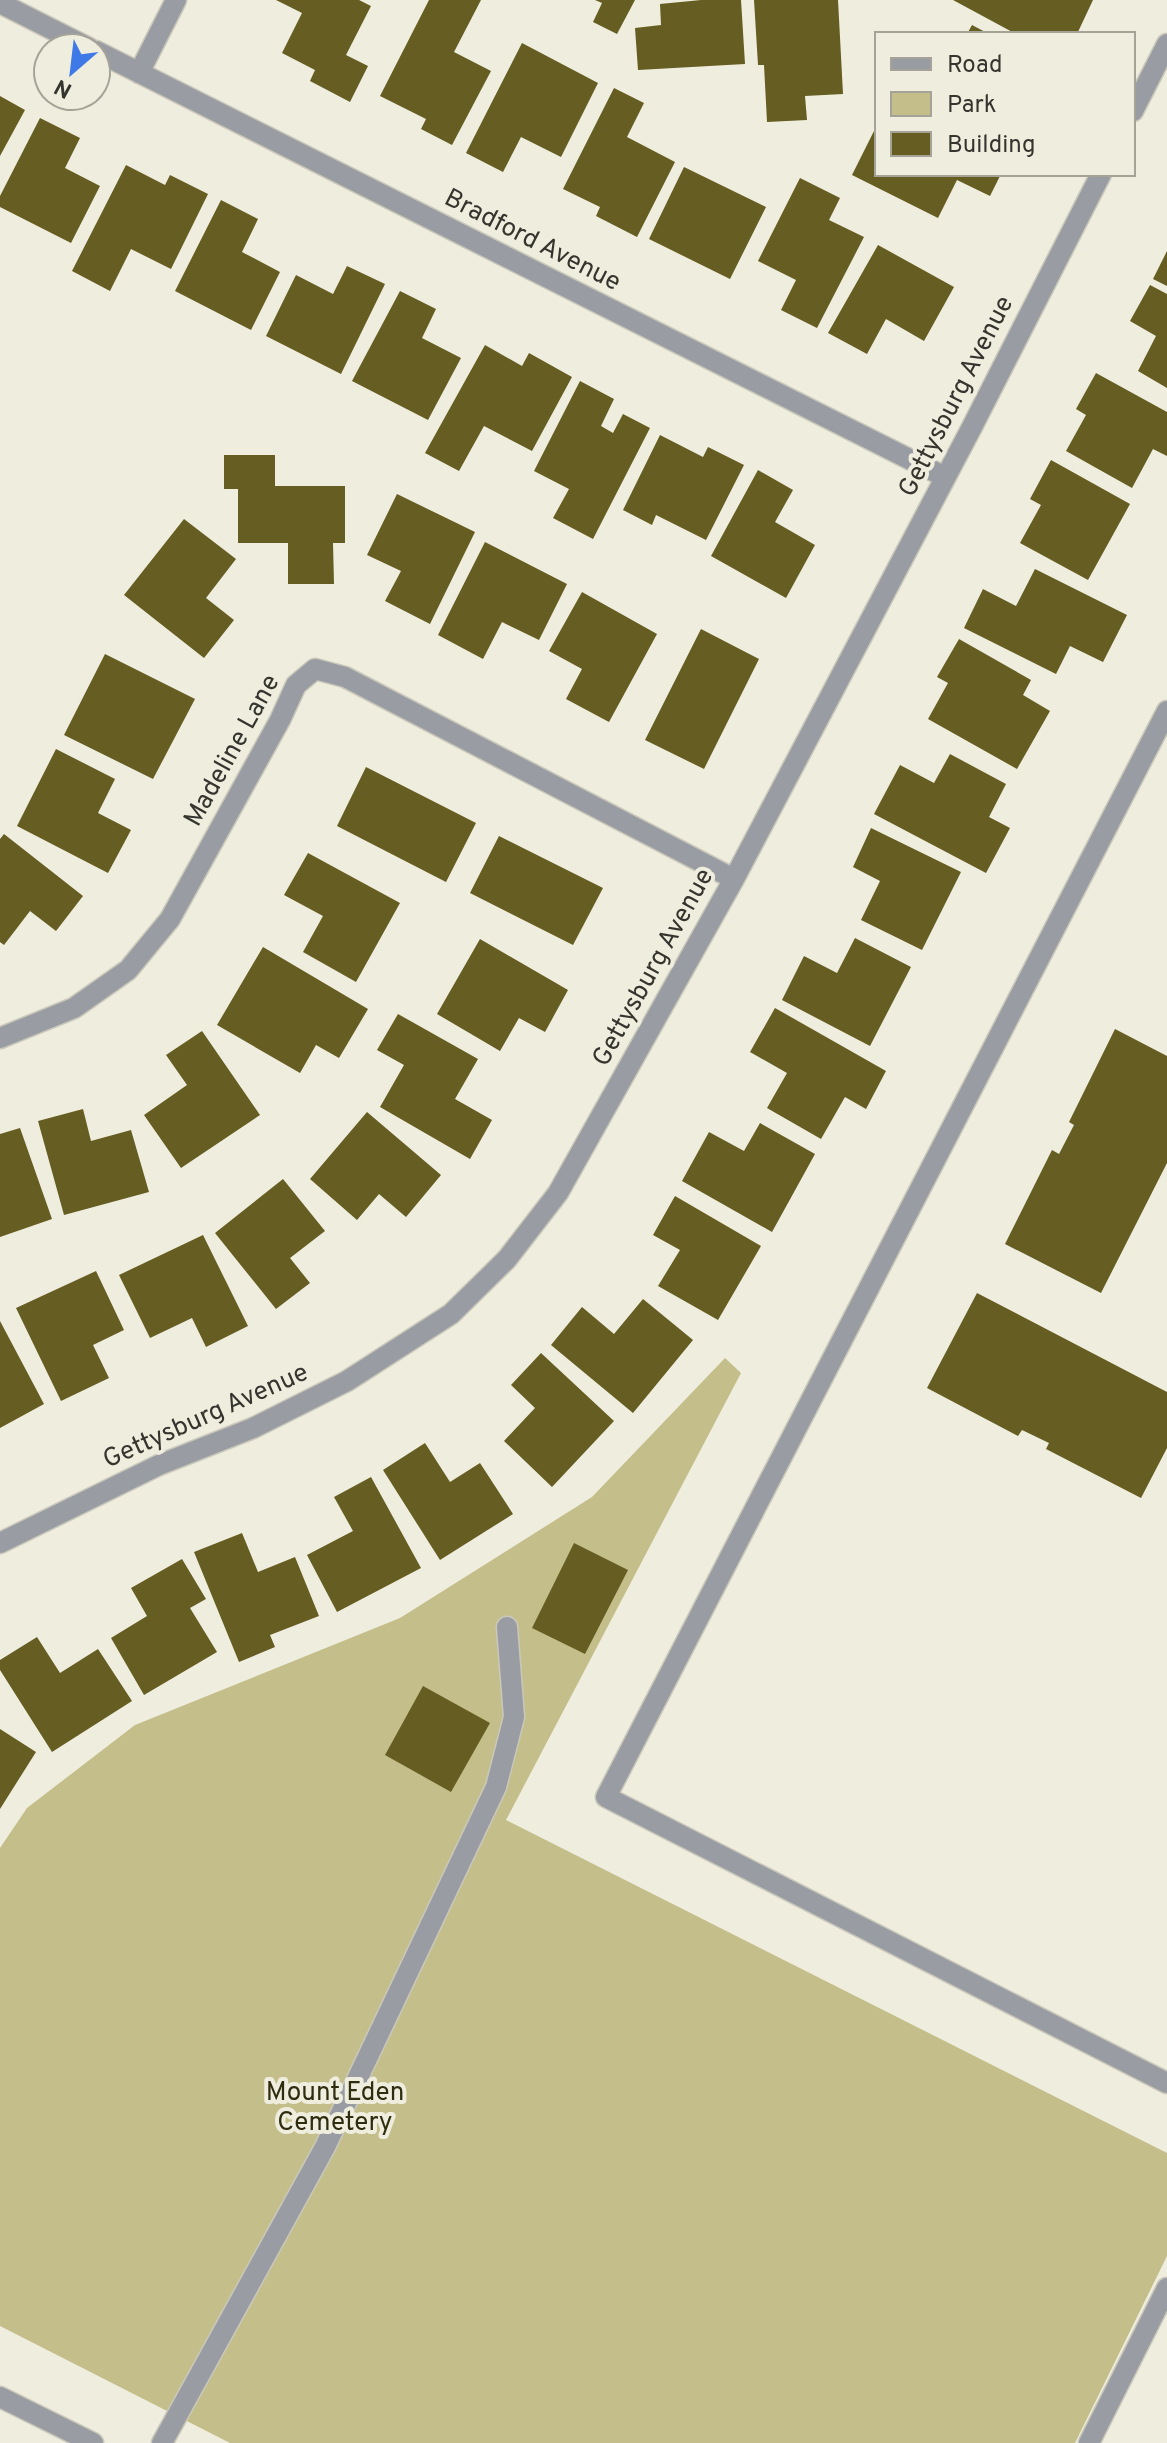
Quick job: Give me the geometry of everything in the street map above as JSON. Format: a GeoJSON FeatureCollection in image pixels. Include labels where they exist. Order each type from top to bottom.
{"type":"FeatureCollection","features":[{"type":"Feature","properties":{"kind":"street"},"geometry":{"type":"LineString","coordinates":[[139,73],[176,0]]}},
{"type":"Feature","properties":{"kind":"street"},"geometry":{"type":"LineString","coordinates":[[0,3],[57,32]]}},
{"type":"Feature","properties":{"kind":"street"},"geometry":{"type":"LineString","coordinates":[[1135,107],[1167,44]]}},
{"type":"Feature","properties":{"kind":"street","name":"Bradford Avenue"},"geometry":{"type":"LineString","coordinates":[[112,59],[945,477]]}},
{"type":"Feature","properties":{"kind":"street","name":"Gettysburg Avenue"},"geometry":{"type":"LineString","coordinates":[[0,1543],[159,1465],[253,1428],[347,1381],[451,1314],[507,1259],[558,1193],[734,879],[1100,176]]}},
{"type":"Feature","properties":{"kind":"street","name":"Madeline Lane"},"geometry":{"type":"LineString","coordinates":[[0,1038],[74,1008],[128,970],[170,919],[280,720],[296,685],[315,669],[345,677],[734,879]]}},
{"type":"Feature","properties":{"kind":"street"},"geometry":{"type":"LineString","coordinates":[[1167,711],[606,1797],[1167,2083]]}},
{"type":"Feature","properties":{"kind":"street"},"geometry":{"type":"LineString","coordinates":[[162,2443],[325,2147],[496,1787],[514,1717],[507,1627]]}},
{"type":"Feature","properties":{"kind":"street"},"geometry":{"type":"LineString","coordinates":[[1089,2443],[1167,2288]]}},
{"type":"Feature","properties":{"kind":"street"},"geometry":{"type":"LineString","coordinates":[[0,2397],[93,2443]]}},
{"type":"Feature","properties":{"kind":"green space","name":"Mount Eden Cemetery"},"geometry":{"type":"Polygon","coordinates":[[[725,1358],[741,1373],[506,1820],[1167,2153],[1167,2256],[1075,2443],[230,2443],[0,2326],[0,1848],[27,1808],[135,1725],[400,1618],[592,1497],[725,1358]]]}},
{"type":"Feature","properties":{"kind":"building"},"geometry":{"type":"Polygon","coordinates":[[[276,0],[359,0],[371,6],[346,55],[368,66],[350,102],[310,81],[315,70],[282,53],[302,13],[276,0]]]}},
{"type":"Feature","properties":{"kind":"building"},"geometry":{"type":"Polygon","coordinates":[[[429,0],[481,0],[454,52],[491,71],[452,145],[421,129],[426,119],[380,96],[429,0]]]}},
{"type":"Feature","properties":{"kind":"building"},"geometry":{"type":"Polygon","coordinates":[[[595,0],[635,0],[617,34],[593,22],[602,3],[595,0]]]}},
{"type":"Feature","properties":{"kind":"building"},"geometry":{"type":"Polygon","coordinates":[[[741,0],[745,64],[638,70],[635,28],[661,25],[660,4],[741,0]]]}},
{"type":"Feature","properties":{"kind":"building"},"geometry":{"type":"Polygon","coordinates":[[[754,0],[838,0],[843,94],[805,96],[807,120],[767,122],[764,65],[758,65],[754,0]]]}},
{"type":"Feature","properties":{"kind":"building"},"geometry":{"type":"Polygon","coordinates":[[[953,0],[1093,0],[1078,32],[1012,32],[953,0]]]}},
{"type":"Feature","properties":{"kind":"building"},"geometry":{"type":"Polygon","coordinates":[[[972,25],[985,32],[968,32],[972,25]]]}},
{"type":"Feature","properties":{"kind":"building"},"geometry":{"type":"Polygon","coordinates":[[[522,43],[598,83],[561,157],[521,137],[503,172],[466,153],[522,43]]]}},
{"type":"Feature","properties":{"kind":"building"},"geometry":{"type":"Polygon","coordinates":[[[614,88],[644,103],[627,137],[675,162],[637,237],[596,216],[600,207],[563,189],[614,88]]]}},
{"type":"Feature","properties":{"kind":"building"},"geometry":{"type":"Polygon","coordinates":[[[0,96],[25,110],[0,156],[0,96]]]}},
{"type":"Feature","properties":{"kind":"building"},"geometry":{"type":"Polygon","coordinates":[[[40,118],[80,138],[65,168],[100,186],[71,243],[0,207],[0,196],[40,118]]]}},
{"type":"Feature","properties":{"kind":"building"},"geometry":{"type":"Polygon","coordinates":[[[874,131],[875,176],[1000,176],[990,196],[957,180],[938,218],[852,175],[874,131]]]}},
{"type":"Feature","properties":{"kind":"building"},"geometry":{"type":"Polygon","coordinates":[[[126,165],[165,185],[170,175],[208,194],[171,269],[131,249],[110,291],[72,271],[126,165]]]}},
{"type":"Feature","properties":{"kind":"building"},"geometry":{"type":"Polygon","coordinates":[[[684,167],[766,207],[730,279],[649,239],[684,167]]]}},
{"type":"Feature","properties":{"kind":"building"},"geometry":{"type":"Polygon","coordinates":[[[800,178],[840,198],[829,220],[864,237],[817,328],[781,310],[796,280],[758,261],[800,178]]]}},
{"type":"Feature","properties":{"kind":"building"},"geometry":{"type":"Polygon","coordinates":[[[221,200],[258,219],[242,252],[280,272],[251,330],[175,291],[221,200]]]}},
{"type":"Feature","properties":{"kind":"building"},"geometry":{"type":"Polygon","coordinates":[[[878,245],[954,287],[924,341],[886,319],[867,354],[828,333],[878,245]]]}},
{"type":"Feature","properties":{"kind":"building"},"geometry":{"type":"Polygon","coordinates":[[[1167,251],[1167,286],[1153,279],[1167,251]]]}},
{"type":"Feature","properties":{"kind":"building"},"geometry":{"type":"Polygon","coordinates":[[[347,266],[385,284],[341,374],[266,336],[296,275],[333,294],[347,266]]]}},
{"type":"Feature","properties":{"kind":"building"},"geometry":{"type":"Polygon","coordinates":[[[1150,285],[1167,294],[1167,388],[1138,371],[1156,336],[1130,321],[1150,285]]]}},
{"type":"Feature","properties":{"kind":"building"},"geometry":{"type":"Polygon","coordinates":[[[400,291],[436,309],[422,338],[461,358],[428,420],[352,381],[400,291]]]}},
{"type":"Feature","properties":{"kind":"building"},"geometry":{"type":"Polygon","coordinates":[[[485,345],[522,366],[529,353],[572,377],[532,451],[484,426],[459,471],[425,453],[485,345]]]}},
{"type":"Feature","properties":{"kind":"building"},"geometry":{"type":"Polygon","coordinates":[[[1096,373],[1167,412],[1167,456],[1153,449],[1132,488],[1066,451],[1086,415],[1076,409],[1096,373]]]}},
{"type":"Feature","properties":{"kind":"building"},"geometry":{"type":"Polygon","coordinates":[[[580,381],[614,399],[601,426],[613,433],[623,414],[650,428],[593,539],[553,518],[569,489],[534,471],[580,381]]]}},
{"type":"Feature","properties":{"kind":"building"},"geometry":{"type":"Polygon","coordinates":[[[660,435],[703,457],[708,447],[744,465],[706,540],[656,515],[652,525],[623,510],[660,435]]]}},
{"type":"Feature","properties":{"kind":"building"},"geometry":{"type":"Polygon","coordinates":[[[224,455],[275,455],[275,486],[345,486],[345,543],[333,543],[334,584],[288,584],[288,543],[238,543],[238,489],[224,489],[224,455]]]}},
{"type":"Feature","properties":{"kind":"building"},"geometry":{"type":"Polygon","coordinates":[[[1051,460],[1130,504],[1088,580],[1020,543],[1041,505],[1030,499],[1051,460]]]}},
{"type":"Feature","properties":{"kind":"building"},"geometry":{"type":"Polygon","coordinates":[[[758,470],[793,490],[775,522],[815,545],[786,598],[711,556],[758,470]]]}},
{"type":"Feature","properties":{"kind":"building"},"geometry":{"type":"Polygon","coordinates":[[[397,494],[475,532],[430,624],[385,601],[401,571],[367,555],[397,494]]]}},
{"type":"Feature","properties":{"kind":"building"},"geometry":{"type":"Polygon","coordinates":[[[184,519],[236,559],[206,598],[234,620],[204,658],[124,595],[184,519]]]}},
{"type":"Feature","properties":{"kind":"building"},"geometry":{"type":"Polygon","coordinates":[[[485,542],[567,584],[539,640],[502,622],[483,659],[438,635],[485,542]]]}},
{"type":"Feature","properties":{"kind":"building"},"geometry":{"type":"Polygon","coordinates":[[[1035,569],[1127,615],[1103,662],[1070,646],[1056,674],[964,628],[983,589],[1016,606],[1035,569]]]}},
{"type":"Feature","properties":{"kind":"building"},"geometry":{"type":"Polygon","coordinates":[[[582,592],[657,634],[609,722],[566,699],[582,669],[549,651],[582,592]]]}},
{"type":"Feature","properties":{"kind":"building"},"geometry":{"type":"Polygon","coordinates":[[[701,629],[759,659],[704,769],[645,740],[701,629]]]}},
{"type":"Feature","properties":{"kind":"building"},"geometry":{"type":"Polygon","coordinates":[[[959,639],[1031,680],[1023,695],[1050,711],[1017,769],[928,719],[948,683],[937,677],[959,639]]]}},
{"type":"Feature","properties":{"kind":"building"},"geometry":{"type":"Polygon","coordinates":[[[105,654],[195,699],[153,779],[64,735],[105,654]]]}},
{"type":"Feature","properties":{"kind":"building"},"geometry":{"type":"Polygon","coordinates":[[[56,749],[115,779],[98,813],[131,830],[108,873],[17,826],[56,749]]]}},
{"type":"Feature","properties":{"kind":"building"},"geometry":{"type":"Polygon","coordinates":[[[950,754],[1006,784],[989,817],[1010,828],[986,873],[874,814],[900,765],[934,783],[950,754]]]}},
{"type":"Feature","properties":{"kind":"building"},"geometry":{"type":"Polygon","coordinates":[[[366,767],[476,823],[446,882],[337,826],[366,767]]]}},
{"type":"Feature","properties":{"kind":"building"},"geometry":{"type":"Polygon","coordinates":[[[871,828],[961,872],[922,950],[861,920],[880,881],[853,867],[871,828]]]}},
{"type":"Feature","properties":{"kind":"building"},"geometry":{"type":"Polygon","coordinates":[[[4,834],[83,896],[56,931],[30,911],[4,945],[0,942],[0,839],[4,834]]]}},
{"type":"Feature","properties":{"kind":"building"},"geometry":{"type":"Polygon","coordinates":[[[499,836],[603,888],[573,945],[470,893],[499,836]]]}},
{"type":"Feature","properties":{"kind":"building"},"geometry":{"type":"Polygon","coordinates":[[[308,853],[400,903],[356,982],[303,952],[323,916],[284,895],[308,853]]]}},
{"type":"Feature","properties":{"kind":"building"},"geometry":{"type":"Polygon","coordinates":[[[855,938],[911,967],[870,1046],[782,1000],[804,956],[837,973],[855,938]]]}},
{"type":"Feature","properties":{"kind":"building"},"geometry":{"type":"Polygon","coordinates":[[[480,939],[568,990],[545,1032],[519,1018],[500,1051],[437,1014],[480,939]]]}},
{"type":"Feature","properties":{"kind":"building"},"geometry":{"type":"Polygon","coordinates":[[[263,947],[368,1009],[339,1058],[316,1045],[300,1073],[217,1025],[263,947]]]}},
{"type":"Feature","properties":{"kind":"building"},"geometry":{"type":"Polygon","coordinates":[[[775,1008],[886,1071],[866,1109],[845,1097],[821,1139],[767,1108],[787,1073],[750,1052],[775,1008]]]}},
{"type":"Feature","properties":{"kind":"building"},"geometry":{"type":"Polygon","coordinates":[[[398,1014],[478,1059],[455,1099],[492,1120],[470,1159],[380,1107],[404,1065],[377,1050],[398,1014]]]}},
{"type":"Feature","properties":{"kind":"building"},"geometry":{"type":"Polygon","coordinates":[[[1115,1029],[1167,1056],[1167,1163],[1101,1293],[1005,1244],[1052,1150],[1059,1154],[1074,1125],[1069,1122],[1115,1029]]]}},
{"type":"Feature","properties":{"kind":"building"},"geometry":{"type":"Polygon","coordinates":[[[202,1031],[260,1115],[181,1168],[144,1115],[187,1085],[166,1055],[202,1031]]]}},
{"type":"Feature","properties":{"kind":"building"},"geometry":{"type":"Polygon","coordinates":[[[83,1109],[91,1141],[131,1130],[149,1192],[64,1215],[38,1121],[83,1109]]]}},
{"type":"Feature","properties":{"kind":"building"},"geometry":{"type":"Polygon","coordinates":[[[367,1112],[441,1175],[406,1217],[379,1194],[357,1220],[310,1179],[367,1112]]]}},
{"type":"Feature","properties":{"kind":"building"},"geometry":{"type":"Polygon","coordinates":[[[760,1123],[815,1154],[772,1232],[682,1181],[709,1132],[744,1151],[760,1123]]]}},
{"type":"Feature","properties":{"kind":"building"},"geometry":{"type":"Polygon","coordinates":[[[20,1128],[52,1219],[0,1237],[0,1134],[20,1128]]]}},
{"type":"Feature","properties":{"kind":"building"},"geometry":{"type":"Polygon","coordinates":[[[283,1179],[325,1231],[290,1258],[310,1283],[276,1309],[215,1233],[283,1179]]]}},
{"type":"Feature","properties":{"kind":"building"},"geometry":{"type":"Polygon","coordinates":[[[675,1196],[761,1246],[718,1320],[658,1286],[680,1250],[653,1235],[675,1196]]]}},
{"type":"Feature","properties":{"kind":"building"},"geometry":{"type":"Polygon","coordinates":[[[203,1235],[248,1326],[206,1347],[192,1318],[150,1338],[119,1275],[203,1235]]]}},
{"type":"Feature","properties":{"kind":"building"},"geometry":{"type":"Polygon","coordinates":[[[96,1271],[124,1330],[93,1345],[109,1378],[61,1401],[16,1308],[96,1271]]]}},
{"type":"Feature","properties":{"kind":"building"},"geometry":{"type":"Polygon","coordinates":[[[977,1293],[1167,1392],[1167,1448],[1141,1498],[1046,1449],[1049,1443],[1022,1430],[1018,1436],[927,1388],[977,1293]]]}},
{"type":"Feature","properties":{"kind":"building"},"geometry":{"type":"Polygon","coordinates":[[[643,1299],[693,1340],[633,1413],[551,1345],[582,1307],[614,1334],[643,1299]]]}},
{"type":"Feature","properties":{"kind":"building"},"geometry":{"type":"Polygon","coordinates":[[[0,1321],[44,1404],[0,1428],[0,1321]]]}},
{"type":"Feature","properties":{"kind":"building"},"geometry":{"type":"Polygon","coordinates":[[[541,1353],[614,1421],[552,1487],[504,1441],[535,1408],[511,1385],[541,1353]]]}},
{"type":"Feature","properties":{"kind":"building"},"geometry":{"type":"Polygon","coordinates":[[[425,1443],[450,1482],[480,1463],[513,1514],[440,1560],[383,1470],[425,1443]]]}},
{"type":"Feature","properties":{"kind":"building"},"geometry":{"type":"Polygon","coordinates":[[[371,1477],[421,1568],[337,1612],[307,1555],[353,1531],[334,1497],[371,1477]]]}},
{"type":"Feature","properties":{"kind":"building"},"geometry":{"type":"Polygon","coordinates":[[[242,1533],[258,1572],[295,1557],[319,1616],[270,1635],[275,1647],[239,1662],[194,1552],[242,1533]]]}},
{"type":"Feature","properties":{"kind":"building"},"geometry":{"type":"Polygon","coordinates":[[[574,1543],[628,1570],[585,1654],[532,1628],[574,1543]]]}},
{"type":"Feature","properties":{"kind":"building"},"geometry":{"type":"Polygon","coordinates":[[[182,1559],[206,1599],[190,1608],[217,1652],[144,1695],[111,1638],[147,1616],[131,1588],[182,1559]]]}},
{"type":"Feature","properties":{"kind":"building"},"geometry":{"type":"Polygon","coordinates":[[[37,1637],[60,1673],[98,1649],[132,1701],[52,1752],[0,1670],[0,1660],[37,1637]]]}},
{"type":"Feature","properties":{"kind":"building"},"geometry":{"type":"Polygon","coordinates":[[[423,1686],[490,1723],[451,1792],[385,1755],[423,1686]]]}},
{"type":"Feature","properties":{"kind":"building"},"geometry":{"type":"Polygon","coordinates":[[[0,1729],[36,1752],[0,1809],[0,1729]]]}}]}
